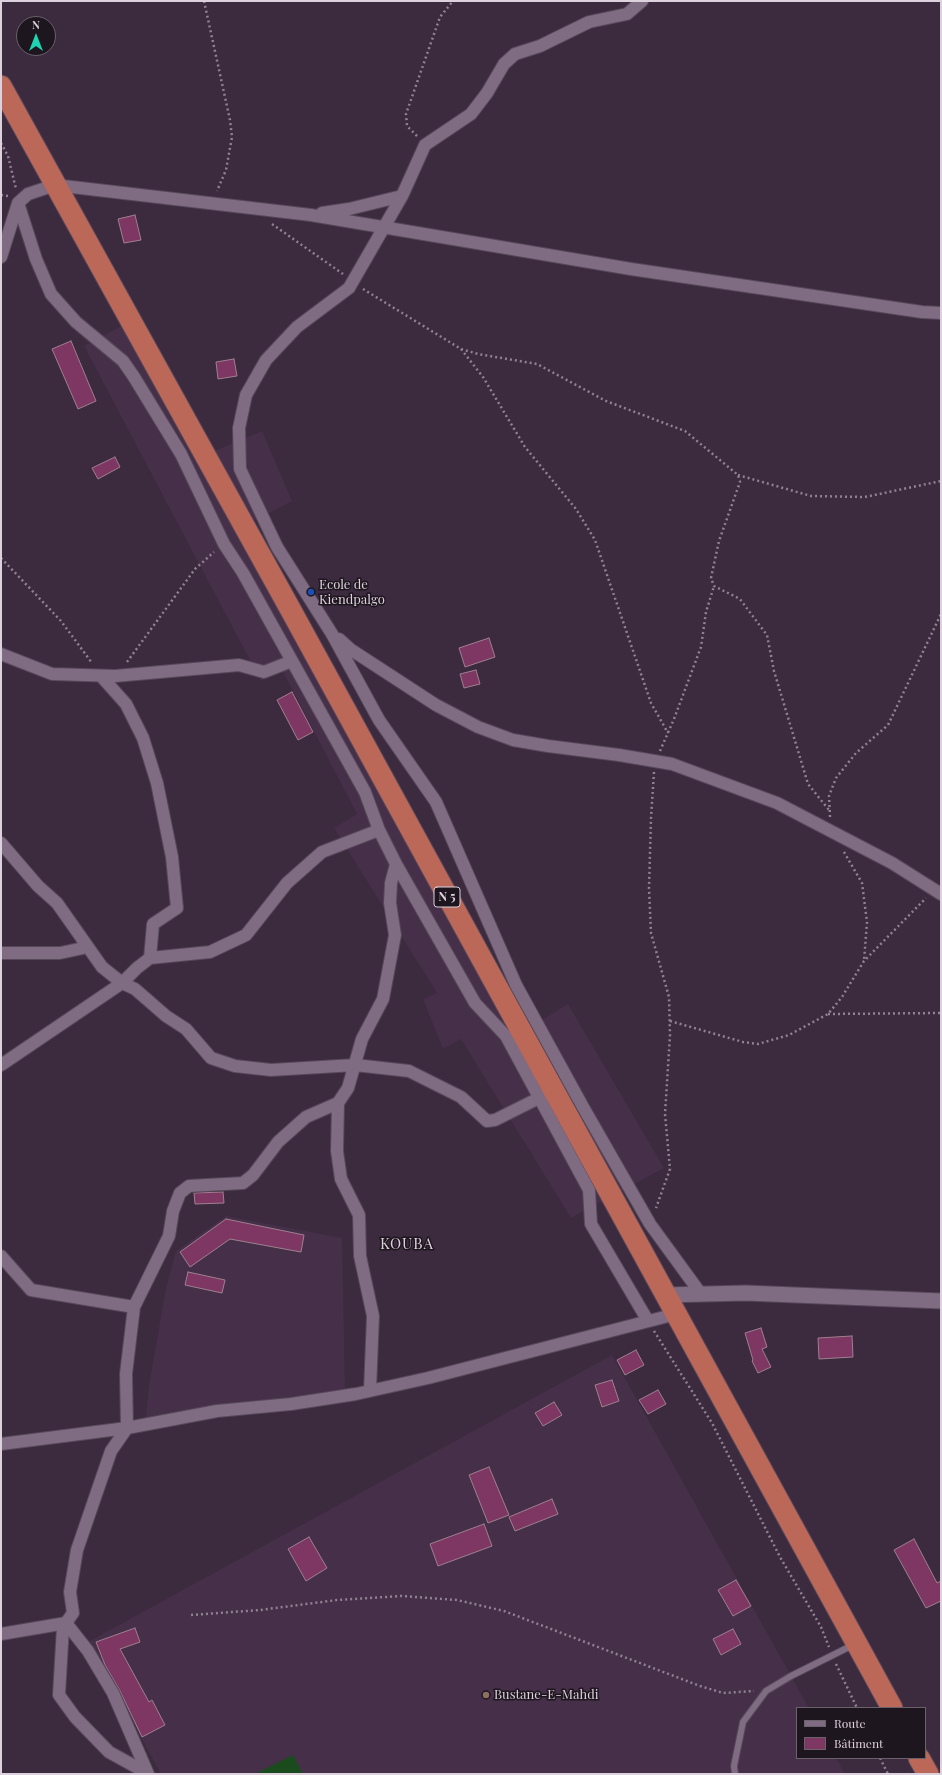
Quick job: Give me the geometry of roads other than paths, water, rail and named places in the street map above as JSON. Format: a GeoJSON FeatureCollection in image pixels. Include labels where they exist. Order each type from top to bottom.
{"type":"FeatureCollection","features":[{"type":"Feature","properties":{"kind":"highway","name":"N 5"},"geometry":{"type":"LineString","coordinates":[[1,86],[209,462],[547,1095],[676,1314],[891,1707]]}},
{"type":"Feature","properties":{"kind":"highway"},"geometry":{"type":"LineString","coordinates":[[920,1759],[928,1774]]}},
{"type":"Feature","properties":{"kind":"street"},"geometry":{"type":"LineString","coordinates":[[642,1],[627,14],[589,22],[540,46],[515,54],[504,64],[487,93],[471,114],[425,145],[402,196],[349,288],[297,326],[266,360],[246,395],[240,428],[240,469],[277,547],[332,634],[379,720],[436,802],[516,984],[583,1107],[650,1224],[701,1294]]}},
{"type":"Feature","properties":{"kind":"street"},"geometry":{"type":"LineString","coordinates":[[16,197],[55,185],[249,207],[311,215],[631,269],[922,312],[941,313]]}},
{"type":"Feature","properties":{"kind":"street"},"geometry":{"type":"LineString","coordinates":[[311,215],[349,209],[402,196]]}},
{"type":"Feature","properties":{"kind":"street"},"geometry":{"type":"LineString","coordinates":[[1,258],[16,197]]}},
{"type":"Feature","properties":{"kind":"street"},"geometry":{"type":"LineString","coordinates":[[16,197],[36,259],[51,294],[76,322],[123,361],[134,377],[181,454],[224,544],[243,573],[365,792],[379,830],[396,864],[475,1004],[506,1036],[547,1095],[589,1190],[591,1224],[648,1321]]}},
{"type":"Feature","properties":{"kind":"street"},"geometry":{"type":"LineString","coordinates":[[332,634],[350,649],[436,705],[478,727],[514,740],[534,744],[672,764],[777,803],[892,863],[937,892]]}},
{"type":"Feature","properties":{"kind":"street"},"geometry":{"type":"LineString","coordinates":[[1,654],[52,674],[101,676],[240,665],[264,672],[292,662]]}},
{"type":"Feature","properties":{"kind":"street"},"geometry":{"type":"LineString","coordinates":[[101,676],[126,704],[143,738],[157,783],[172,857],[177,908],[153,924],[150,958]]}},
{"type":"Feature","properties":{"kind":"street"},"geometry":{"type":"LineString","coordinates":[[1,1065],[122,983],[150,958],[210,952],[246,934],[287,883],[322,852],[379,830]]}},
{"type":"Feature","properties":{"kind":"street"},"geometry":{"type":"LineString","coordinates":[[1,843],[38,886],[57,904],[102,967],[122,983],[135,989],[166,1016],[186,1029],[211,1058],[235,1066],[271,1070],[355,1065],[409,1071],[461,1097],[487,1121],[495,1120],[547,1095]]}},
{"type":"Feature","properties":{"kind":"street"},"geometry":{"type":"LineString","coordinates":[[370,1390],[373,1316],[360,1256],[359,1215],[341,1179],[336,1151],[338,1103],[348,1088],[362,1039],[383,999],[395,934],[390,903],[391,883],[396,864]]}},
{"type":"Feature","properties":{"kind":"street"},"geometry":{"type":"LineString","coordinates":[[1,953],[60,954],[88,947]]}},
{"type":"Feature","properties":{"kind":"street"},"geometry":{"type":"LineString","coordinates":[[148,1774],[110,1752],[75,1717],[59,1695],[63,1627],[73,1613],[70,1592],[77,1550],[111,1450],[127,1428],[126,1374],[134,1307],[169,1236],[173,1211],[180,1192],[189,1186],[243,1183],[253,1175],[278,1142],[306,1117],[338,1103]]}},
{"type":"Feature","properties":{"kind":"street"},"geometry":{"type":"LineString","coordinates":[[1,1256],[31,1290],[134,1307]]}},
{"type":"Feature","properties":{"kind":"street"},"geometry":{"type":"LineString","coordinates":[[665,1295],[746,1293],[941,1301]]}},
{"type":"Feature","properties":{"kind":"street"},"geometry":{"type":"LineString","coordinates":[[1,1444],[127,1428],[188,1416],[291,1404],[370,1390],[428,1378],[676,1314]]}},
{"type":"Feature","properties":{"kind":"street"},"geometry":{"type":"LineString","coordinates":[[1,1634],[66,1623]]}},
{"type":"Feature","properties":{"kind":"street"},"geometry":{"type":"LineString","coordinates":[[66,1623],[88,1651],[113,1693],[148,1774]]}},
{"type":"Feature","properties":{"kind":"lane"},"geometry":{"type":"LineString","coordinates":[[735,1774],[734,1766],[743,1722],[766,1691],[791,1676],[856,1643]]}},
{"type":"Feature","properties":{"kind":"place","name":"Ecole de Kiendpalgo"},"geometry":{"type":"Point","coordinates":[311,592]}},
{"type":"Feature","properties":{"kind":"place","name":"Bustane-E-Mahdi"},"geometry":{"type":"Point","coordinates":[486,1695]}},
{"type":"Feature","properties":{"kind":"district","name":"KOUBA"},"geometry":{"type":"Point","coordinates":[407,1244]}}]}
